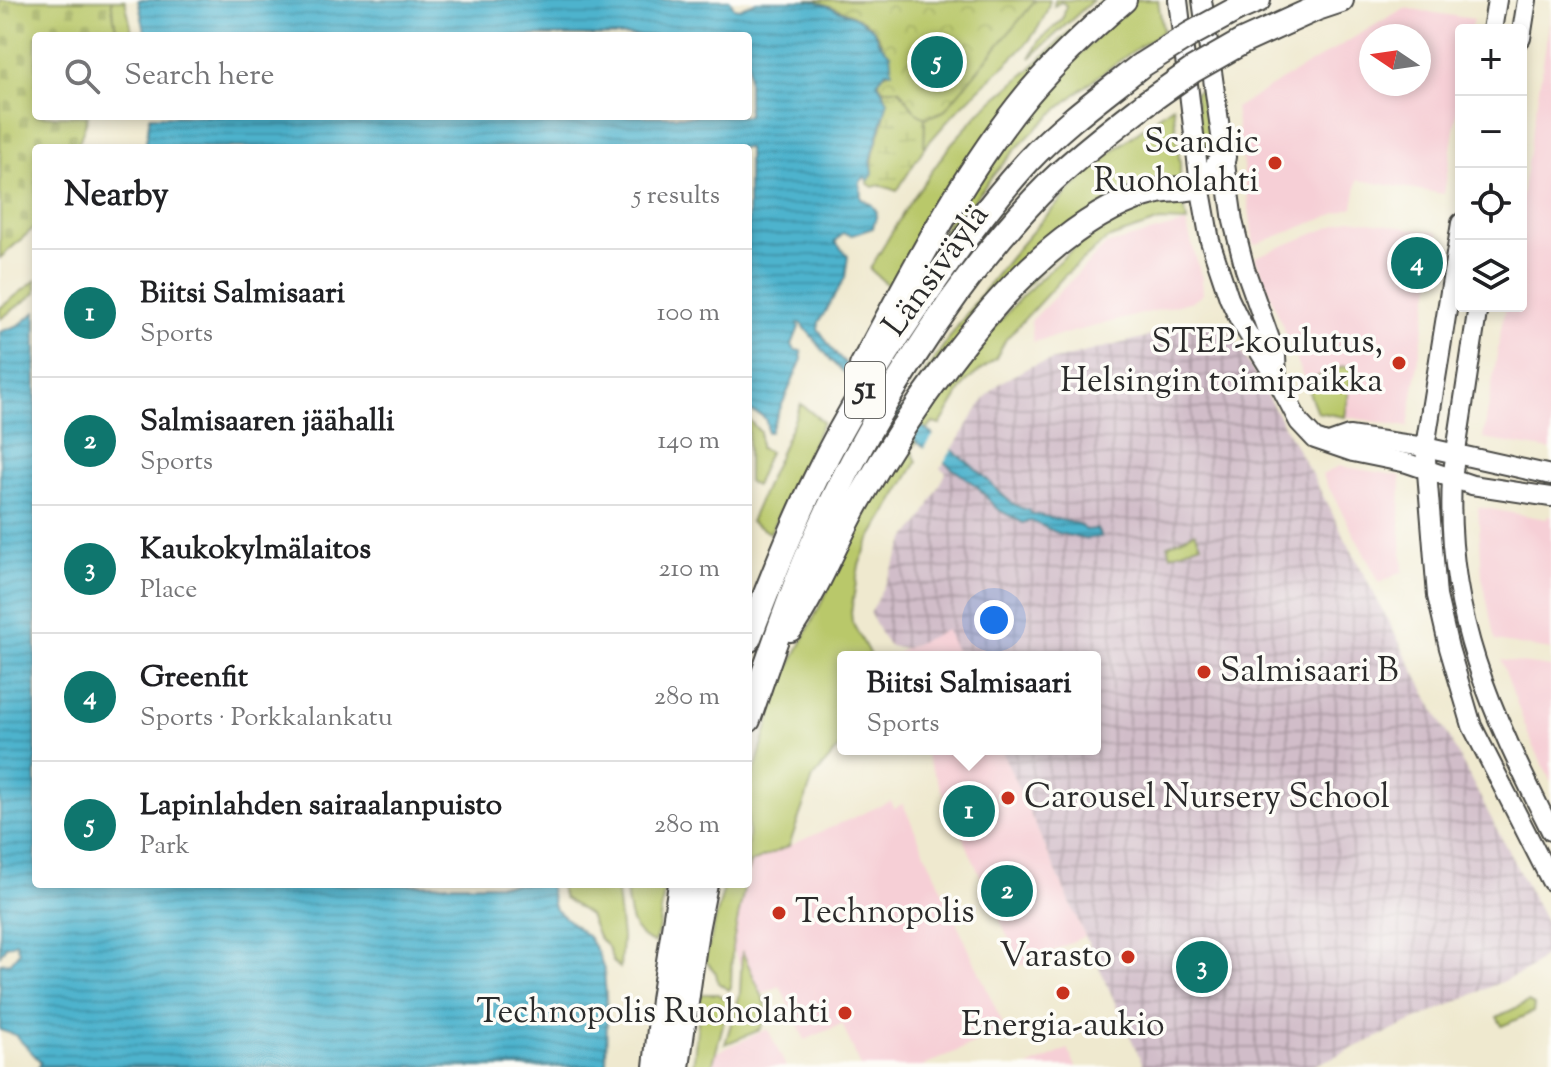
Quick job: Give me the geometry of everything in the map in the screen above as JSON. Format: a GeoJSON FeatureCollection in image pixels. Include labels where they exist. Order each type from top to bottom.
{"type":"FeatureCollection","features":[{"type":"Feature","properties":{"kind":"highway"},"geometry":{"type":"LineString","coordinates":[[785,546],[827,434],[903,290],[951,208],[1027,96],[1066,52],[1124,0]]}},
{"type":"Feature","properties":{"kind":"highway","name":"Länsiväylä"},"geometry":{"type":"LineString","coordinates":[[752,708],[808,555],[836,495],[872,428],[943,314],[1001,239],[1053,181],[1145,104],[1193,70],[1242,42],[1341,0]]}},
{"type":"Feature","properties":{"kind":"highway","name":"Länsiväylä"},"geometry":{"type":"LineString","coordinates":[[752,630],[785,546],[849,416],[922,299],[961,244],[1031,159],[1083,111],[1140,66],[1191,34],[1248,5]]}},
{"type":"Feature","properties":{"kind":"highway"},"geometry":{"type":"LineString","coordinates":[[767,664],[809,601],[860,499],[900,433],[961,348],[998,304],[1061,242],[1098,216],[1144,195],[1200,185],[1212,176],[1223,157]]}},
{"type":"Feature","properties":{"kind":"highway"},"geometry":{"type":"LineString","coordinates":[[656,1067],[680,888]]}},
{"type":"Feature","properties":{"kind":"highway"},"geometry":{"type":"LineString","coordinates":[[677,1067],[693,945],[704,888]]}},
{"type":"Feature","properties":{"kind":"main road"},"geometry":{"type":"LineString","coordinates":[[1178,0],[1200,185],[1210,241],[1229,298],[1245,330],[1305,430],[1315,439],[1353,452],[1392,459],[1472,485],[1551,497]]}},
{"type":"Feature","properties":{"kind":"main road"},"geometry":{"type":"LineString","coordinates":[[1202,0],[1223,157],[1245,269],[1276,356],[1277,380]]}},
{"type":"Feature","properties":{"kind":"main road"},"geometry":{"type":"LineString","coordinates":[[1493,24],[1497,0]]}},
{"type":"Feature","properties":{"kind":"main road"},"geometry":{"type":"LineString","coordinates":[[1523,24],[1527,0]]}},
{"type":"Feature","properties":{"kind":"main road"},"geometry":{"type":"LineString","coordinates":[[1458,240],[1425,447],[1437,596],[1472,726],[1551,881]]}},
{"type":"Feature","properties":{"kind":"main road"},"geometry":{"type":"LineString","coordinates":[[1477,312],[1452,478],[1457,586],[1466,627],[1494,714],[1551,831]]}},
{"type":"Feature","properties":{"kind":"main road"},"geometry":{"type":"LineString","coordinates":[[1329,443],[1349,436],[1425,447],[1551,475]]}},
{"type":"Feature","properties":{"kind":"shaded area"},"geometry":{"type":"Polygon","coordinates":[[[1404,8],[1473,19],[1472,24],[1455,24],[1455,124],[1444,194],[1358,180],[1353,207],[1254,245],[1235,108],[1359,35],[1359,96],[1431,96],[1431,24],[1377,24],[1404,8]]]}},
{"type":"Feature","properties":{"kind":"shaded area"},"geometry":{"type":"Polygon","coordinates":[[[1551,12],[1551,450],[1483,439],[1504,312],[1527,312],[1527,164],[1551,12]]]}},
{"type":"Feature","properties":{"kind":"shaded area"},"geometry":{"type":"Polygon","coordinates":[[[1351,219],[1439,233],[1408,427],[1317,412],[1255,257],[1351,219]]]}},
{"type":"Feature","properties":{"kind":"shaded area"},"geometry":{"type":"Polygon","coordinates":[[[1186,223],[1202,279],[1203,294],[1193,301],[1033,342],[1031,321],[1106,245],[1186,223]]]}},
{"type":"Feature","properties":{"kind":"shaded area"},"geometry":{"type":"Polygon","coordinates":[[[1210,321],[1231,333],[1311,473],[1551,933],[1547,952],[1530,969],[1311,1067],[1144,1067],[1004,755],[1101,755],[1101,651],[956,651],[946,630],[904,649],[890,646],[884,640],[870,614],[908,536],[920,523],[944,477],[946,472],[940,468],[986,397],[1001,382],[1031,366],[1210,321]]]}},
{"type":"Feature","properties":{"kind":"shaded area"},"geometry":{"type":"Polygon","coordinates":[[[1339,466],[1401,476],[1403,571],[1380,583],[1322,475],[1339,466]]]}},
{"type":"Feature","properties":{"kind":"shaded area"},"geometry":{"type":"Polygon","coordinates":[[[1478,507],[1547,519],[1548,515],[1551,516],[1551,650],[1495,641],[1482,576],[1478,507]]]}},
{"type":"Feature","properties":{"kind":"shaded area"},"geometry":{"type":"Polygon","coordinates":[[[947,629],[956,651],[901,651],[947,629]]]}},
{"type":"Feature","properties":{"kind":"shaded area"},"geometry":{"type":"Polygon","coordinates":[[[1501,660],[1551,667],[1551,782],[1528,734],[1501,660]]]}},
{"type":"Feature","properties":{"kind":"shaded area"},"geometry":{"type":"Polygon","coordinates":[[[926,755],[1004,755],[1085,936],[1021,966],[926,755]]]}},
{"type":"Feature","properties":{"kind":"shaded area"},"geometry":{"type":"Polygon","coordinates":[[[891,801],[894,808],[903,804],[1005,1029],[922,1067],[861,1067],[842,1024],[805,1040],[780,986],[754,997],[732,947],[744,888],[752,888],[752,862],[891,801]]]}},
{"type":"Feature","properties":{"kind":"shaded area"},"geometry":{"type":"Polygon","coordinates":[[[768,1029],[786,1067],[712,1067],[713,1054],[768,1029]]]}},
{"type":"Feature","properties":{"kind":"shaded area"},"geometry":{"type":"Polygon","coordinates":[[[1068,1049],[1076,1067],[1028,1067],[1068,1049]]]}},
{"type":"Feature","properties":{"kind":"green space"},"geometry":{"type":"Polygon","coordinates":[[[0,0],[111,0],[116,32],[32,32],[32,120],[87,120],[78,144],[32,144],[32,230],[0,258],[0,0]]]}},
{"type":"Feature","properties":{"kind":"green space"},"geometry":{"type":"Polygon","coordinates":[[[111,0],[125,0],[132,32],[116,32],[111,0]]]}},
{"type":"Feature","properties":{"kind":"green space"},"geometry":{"type":"Polygon","coordinates":[[[807,0],[1036,0],[944,111],[925,118],[917,113],[899,89],[883,89],[879,84],[880,76],[891,71],[882,44],[868,24],[842,11],[807,0]]]}},
{"type":"Feature","properties":{"kind":"green space"},"geometry":{"type":"Polygon","coordinates":[[[962,0],[1050,0],[1030,39],[962,105],[924,148],[925,118],[944,111],[962,0]]]}},
{"type":"Feature","properties":{"kind":"green space"},"geometry":{"type":"Polygon","coordinates":[[[1055,0],[1093,0],[1030,58],[1040,40],[1063,19],[1066,5],[1061,2],[1054,6],[1055,0]]]}},
{"type":"Feature","properties":{"kind":"green space"},"geometry":{"type":"Polygon","coordinates":[[[1103,0],[1109,0],[893,290],[870,269],[908,205],[952,143],[983,109],[1103,0]]]}},
{"type":"Feature","properties":{"kind":"green space"},"geometry":{"type":"Polygon","coordinates":[[[1134,0],[1158,0],[1163,31],[1099,76],[1038,127],[994,175],[938,248],[946,225],[1025,110],[1134,0]]]}},
{"type":"Feature","properties":{"kind":"green space"},"geometry":{"type":"Polygon","coordinates":[[[1206,86],[1214,145],[1209,162],[1204,163],[1195,93],[1206,86]]]}},
{"type":"Feature","properties":{"kind":"green space"},"geometry":{"type":"Polygon","coordinates":[[[883,89],[899,89],[917,113],[925,118],[924,148],[897,191],[867,183],[873,174],[874,152],[885,110],[883,89]]]}},
{"type":"Feature","properties":{"kind":"green space"},"geometry":{"type":"Polygon","coordinates":[[[1173,106],[1180,178],[1119,194],[914,396],[911,393],[951,335],[1037,226],[1096,165],[1173,106]]]}},
{"type":"Feature","properties":{"kind":"green space"},"geometry":{"type":"Polygon","coordinates":[[[1165,200],[1183,200],[1187,222],[1160,221],[1107,239],[1064,276],[1006,339],[996,358],[966,382],[940,425],[933,423],[911,449],[917,462],[868,543],[859,565],[852,622],[868,651],[837,651],[837,750],[813,778],[789,846],[752,862],[752,780],[773,709],[789,668],[881,482],[928,411],[1020,298],[1068,253],[1108,223],[1165,200]]]}},
{"type":"Feature","properties":{"kind":"green space"},"geometry":{"type":"Polygon","coordinates":[[[32,283],[32,296],[0,319],[0,308],[32,283]]]}},
{"type":"Feature","properties":{"kind":"green space"},"geometry":{"type":"Polygon","coordinates":[[[1343,366],[1353,368],[1345,417],[1317,412],[1305,382],[1343,366]]]}},
{"type":"Feature","properties":{"kind":"green space"},"geometry":{"type":"Polygon","coordinates":[[[801,404],[823,422],[770,533],[752,523],[801,404]]]}},
{"type":"Feature","properties":{"kind":"green space"},"geometry":{"type":"Polygon","coordinates":[[[752,423],[760,432],[760,448],[769,452],[755,486],[752,484],[752,423]]]}},
{"type":"Feature","properties":{"kind":"green space"},"geometry":{"type":"Polygon","coordinates":[[[1195,532],[1201,544],[1171,555],[1168,545],[1195,532]]]}},
{"type":"Feature","properties":{"kind":"green space"},"geometry":{"type":"Polygon","coordinates":[[[560,888],[616,888],[622,938],[620,968],[598,937],[589,915],[564,898],[560,888]]]}},
{"type":"Feature","properties":{"kind":"green space"},"geometry":{"type":"Polygon","coordinates":[[[664,888],[654,943],[635,928],[626,889],[664,888]]]}},
{"type":"Feature","properties":{"kind":"green space"},"geometry":{"type":"Polygon","coordinates":[[[724,888],[744,888],[732,947],[729,990],[718,983],[716,973],[705,960],[724,888]]]}},
{"type":"Feature","properties":{"kind":"green space"},"geometry":{"type":"Polygon","coordinates":[[[742,951],[769,1011],[760,1030],[725,1044],[740,994],[742,951]]]}},
{"type":"Feature","properties":{"kind":"green space"},"geometry":{"type":"Polygon","coordinates":[[[701,994],[718,994],[729,1001],[712,1067],[693,1067],[701,994]]]}},
{"type":"Feature","properties":{"kind":"green space"},"geometry":{"type":"Polygon","coordinates":[[[1528,1002],[1534,1005],[1533,1012],[1502,1026],[1497,1017],[1528,1002]]]}},
{"type":"Feature","properties":{"kind":"water"},"geometry":{"type":"Polygon","coordinates":[[[138,0],[730,0],[734,8],[739,9],[756,1],[816,1],[855,17],[873,29],[878,41],[890,54],[892,71],[886,71],[877,82],[888,101],[871,160],[873,174],[868,181],[865,177],[860,181],[861,199],[872,205],[877,213],[873,228],[852,235],[843,233],[835,242],[848,256],[845,278],[818,329],[852,370],[976,469],[1008,500],[1030,513],[1078,524],[1086,530],[1097,529],[1101,537],[1084,539],[1058,533],[1031,521],[1023,523],[997,509],[978,487],[918,443],[831,360],[801,323],[798,323],[792,345],[795,350],[801,351],[802,359],[770,432],[767,432],[765,419],[752,412],[752,144],[146,144],[149,120],[752,120],[752,32],[145,32],[138,0]]]}},
{"type":"Feature","properties":{"kind":"water"},"geometry":{"type":"Polygon","coordinates":[[[32,315],[32,888],[550,888],[554,908],[588,937],[604,970],[606,1067],[38,1067],[41,1062],[15,1035],[0,1030],[0,963],[11,962],[19,952],[16,942],[6,946],[0,955],[0,332],[19,325],[32,315]]]}},
{"type":"Feature","properties":{"kind":"pier"},"geometry":{"type":"Polygon","coordinates":[[[935,433],[953,448],[942,466],[923,451],[935,433]]]}},
{"type":"Feature","properties":{"kind":"place","name":"Lapinlahden sairaalanpuisto"},"geometry":{"type":"Point","coordinates":[937,62]}},
{"type":"Feature","properties":{"kind":"place","name":"Scandic Ruoholahti"},"geometry":{"type":"Point","coordinates":[1275,163]}},
{"type":"Feature","properties":{"kind":"place","name":"Greenfit"},"geometry":{"type":"Point","coordinates":[1417,263]}},
{"type":"Feature","properties":{"kind":"place","name":"STEP-koulutus, Helsingin toimipaikka"},"geometry":{"type":"Point","coordinates":[1399,363]}},
{"type":"Feature","properties":{"kind":"place","name":"Salmisaari B"},"geometry":{"type":"Point","coordinates":[1204,672]}},
{"type":"Feature","properties":{"kind":"place","name":"Carousel Nursery School"},"geometry":{"type":"Point","coordinates":[1008,798]}},
{"type":"Feature","properties":{"kind":"place","name":"Biitsi Salmisaari"},"geometry":{"type":"Point","coordinates":[969,811]}},
{"type":"Feature","properties":{"kind":"place","name":"Salmisaaren jäähalli"},"geometry":{"type":"Point","coordinates":[1007,891]}},
{"type":"Feature","properties":{"kind":"place","name":"Technopolis"},"geometry":{"type":"Point","coordinates":[779,913]}},
{"type":"Feature","properties":{"kind":"place","name":"Varasto"},"geometry":{"type":"Point","coordinates":[1128,957]}},
{"type":"Feature","properties":{"kind":"place","name":"Kaukokylmälaitos"},"geometry":{"type":"Point","coordinates":[1202,967]}},
{"type":"Feature","properties":{"kind":"place","name":"Energia-aukio"},"geometry":{"type":"Point","coordinates":[1063,993]}},
{"type":"Feature","properties":{"kind":"place","name":"Technopolis Ruoholahti"},"geometry":{"type":"Point","coordinates":[845,1013]}}]}
